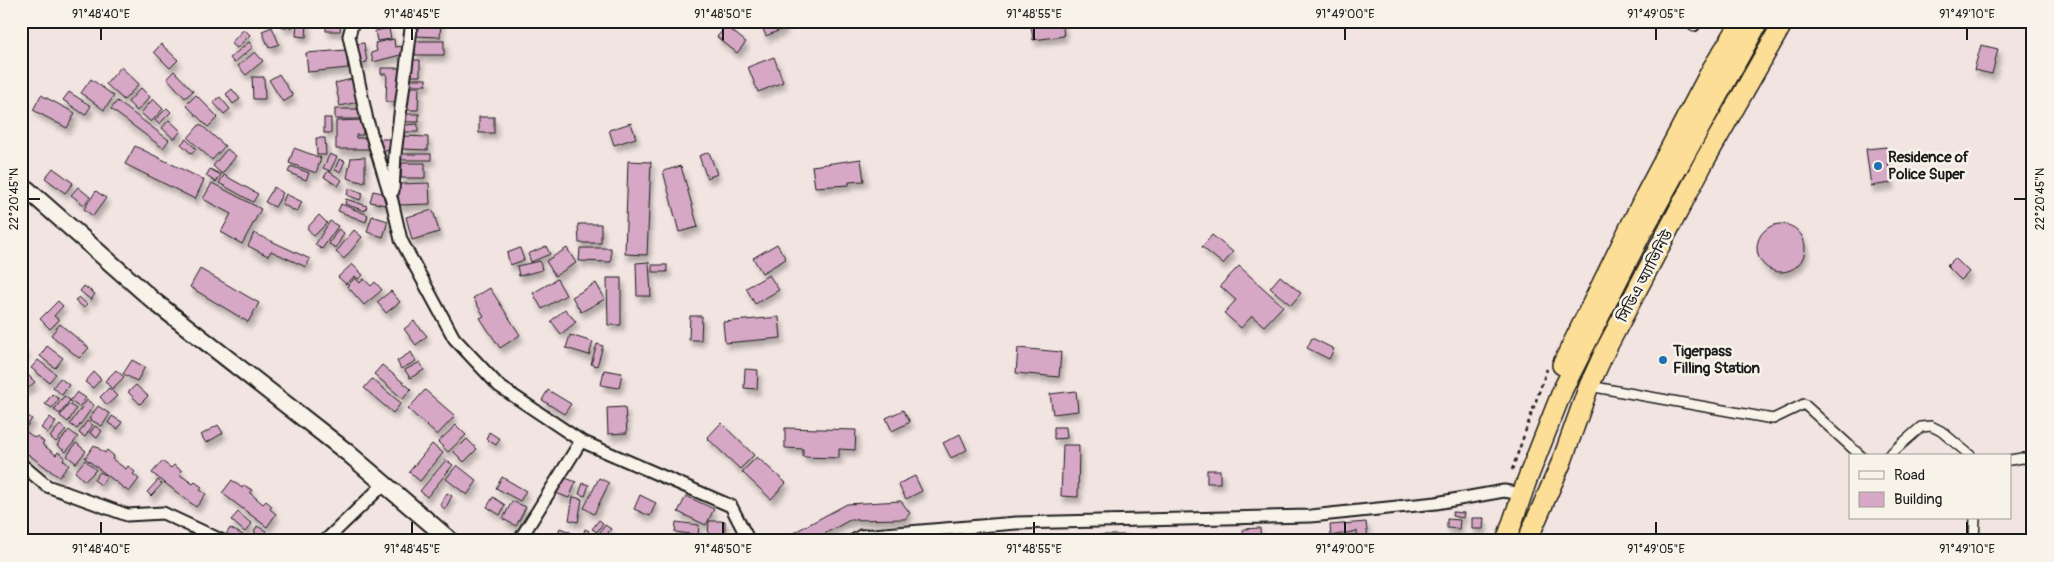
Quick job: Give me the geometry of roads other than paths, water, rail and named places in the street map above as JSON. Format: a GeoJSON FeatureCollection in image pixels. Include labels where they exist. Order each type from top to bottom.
{"type":"FeatureCollection","features":[{"type":"Feature","properties":{"kind":"highway"},"geometry":{"type":"LineString","coordinates":[[1494,541],[1516,493],[1566,356],[1644,196],[1713,68],[1742,21]]}},
{"type":"Feature","properties":{"kind":"highway"},"geometry":{"type":"LineString","coordinates":[[1506,541],[1527,480],[1563,389],[1641,234],[1759,21]]}},
{"type":"Feature","properties":{"kind":"highway"},"geometry":{"type":"LineString","coordinates":[[1521,541],[1585,380],[1736,84],[1772,21]]}},
{"type":"Feature","properties":{"kind":"highway","name":"সিডিএ অ্যাভিনিউ"},"geometry":{"type":"LineString","coordinates":[[1527,541],[1562,461],[1589,386],[1701,169],[1784,21]]}},
{"type":"Feature","properties":{"kind":"main road"},"geometry":{"type":"LineString","coordinates":[[21,184],[155,302],[348,453],[450,541]]}},
{"type":"Feature","properties":{"kind":"street"},"geometry":{"type":"LineString","coordinates":[[353,21],[348,36],[367,120],[392,200],[401,240],[454,338],[499,386],[581,441],[731,506],[748,541]]}},
{"type":"Feature","properties":{"kind":"street"},"geometry":{"type":"LineString","coordinates":[[392,200],[395,154],[412,21]]}},
{"type":"Feature","properties":{"kind":"street"},"geometry":{"type":"LineString","coordinates":[[1589,386],[1773,419],[1804,404],[1859,454]]}},
{"type":"Feature","properties":{"kind":"street"},"geometry":{"type":"LineString","coordinates":[[1890,454],[1921,427],[1931,426],[1941,430],[1969,454]]}},
{"type":"Feature","properties":{"kind":"street"},"geometry":{"type":"LineString","coordinates":[[519,541],[581,441]]}},
{"type":"Feature","properties":{"kind":"street"},"geometry":{"type":"LineString","coordinates":[[2012,460],[2033,459]]}},
{"type":"Feature","properties":{"kind":"street"},"geometry":{"type":"LineString","coordinates":[[21,464],[47,486],[127,516],[163,513],[223,541]]}},
{"type":"Feature","properties":{"kind":"street"},"geometry":{"type":"LineString","coordinates":[[325,541],[384,484]]}},
{"type":"Feature","properties":{"kind":"street"},"geometry":{"type":"LineString","coordinates":[[852,541],[861,536],[1016,523],[1311,516],[1436,504],[1504,491],[1516,493]]}},
{"type":"Feature","properties":{"kind":"street"},"geometry":{"type":"LineString","coordinates":[[1974,541],[1975,520]]}},
{"type":"Feature","properties":{"kind":"place","name":"Residence of Police Super"},"geometry":{"type":"Point","coordinates":[1878,166]}},
{"type":"Feature","properties":{"kind":"place","name":"Tigerpass Filling Station"},"geometry":{"type":"Point","coordinates":[1663,360]}}]}
